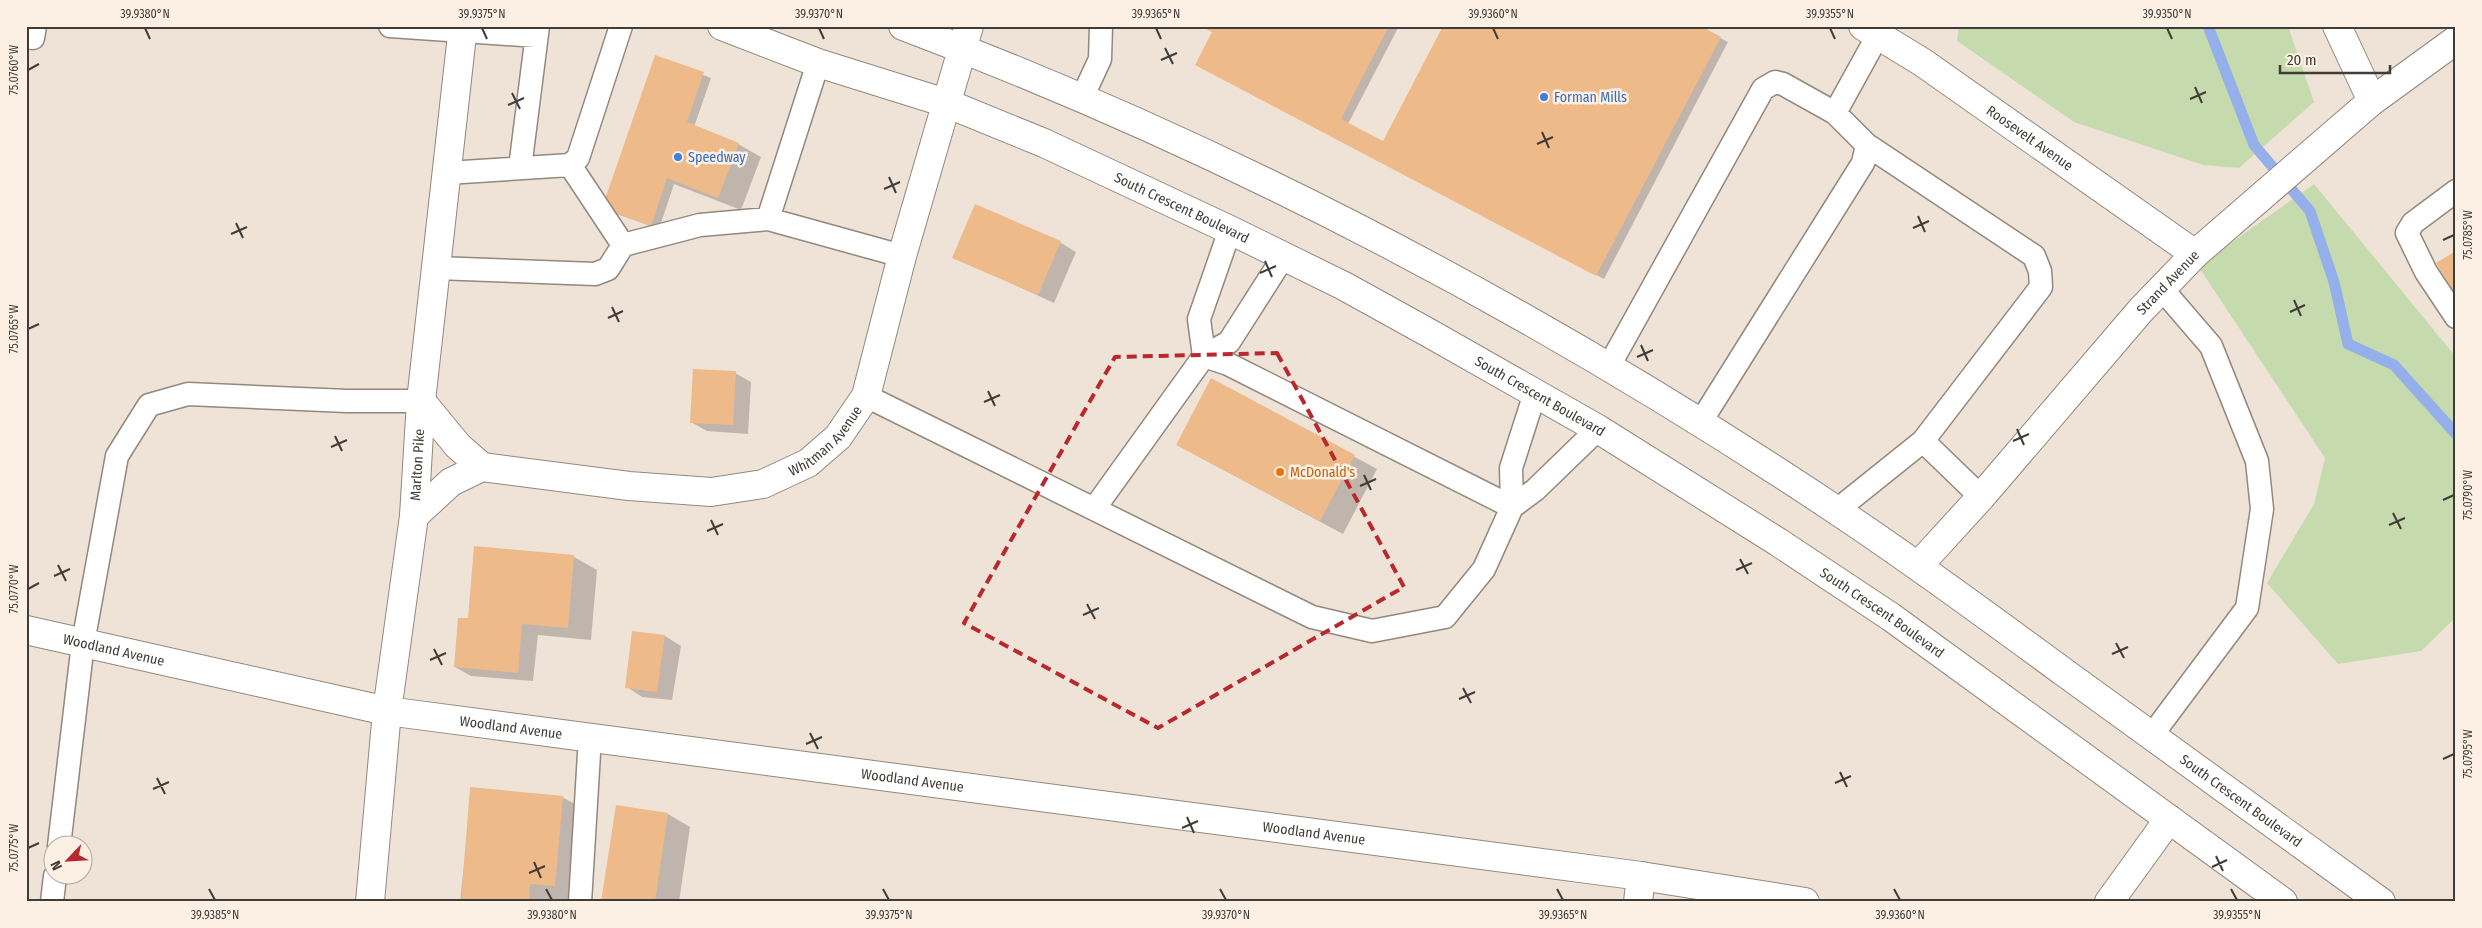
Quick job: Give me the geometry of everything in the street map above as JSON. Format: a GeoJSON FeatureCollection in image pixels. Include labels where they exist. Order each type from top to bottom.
{"type":"FeatureCollection","features":[{"type":"Feature","properties":{"kind":"main road","name":"South Crescent Boulevard"},"geometry":{"type":"LineString","coordinates":[[722,26],[818,63],[946,103],[1061,151],[1284,256],[1370,300],[1598,428],[1778,542],[1891,617],[2283,902]]}},
{"type":"Feature","properties":{"kind":"main road","name":"South Crescent Boulevard"},"geometry":{"type":"LineString","coordinates":[[903,26],[966,38],[1082,98],[1253,176],[1364,232],[1499,305],[1608,368],[1837,510],[1918,566],[2381,902]]}},
{"type":"Feature","properties":{"kind":"main road"},"geometry":{"type":"LineString","coordinates":[[2337,26],[2372,101]]}},
{"type":"Feature","properties":{"kind":"main road","name":"Marlton Pike"},"geometry":{"type":"LineString","coordinates":[[370,902],[387,710],[414,516],[421,401],[463,29]]}},
{"type":"Feature","properties":{"kind":"main road","name":"Roosevelt Avenue"},"geometry":{"type":"LineString","coordinates":[[1871,31],[1922,62],[2195,254]]}},
{"type":"Feature","properties":{"kind":"main road","name":"Whitman Avenue"},"geometry":{"type":"LineString","coordinates":[[482,467],[629,486],[711,492],[762,484],[808,463],[838,437],[866,396],[902,256],[966,38]]}},
{"type":"Feature","properties":{"kind":"main road","name":"Strand Avenue"},"geometry":{"type":"LineString","coordinates":[[1918,566],[2141,310],[2195,254],[2372,101],[2456,40]]}},
{"type":"Feature","properties":{"kind":"main road"},"geometry":{"type":"LineString","coordinates":[[414,516],[451,482],[482,467],[458,446],[421,401]]}},
{"type":"Feature","properties":{"kind":"main road","name":"Woodland Avenue"},"geometry":{"type":"LineString","coordinates":[[26,630],[387,710],[590,737],[1640,889],[1805,902]]}},
{"type":"Feature","properties":{"kind":"main road"},"geometry":{"type":"LineString","coordinates":[[2109,902],[2169,819]]}},
{"type":"Feature","properties":{"kind":"main road"},"geometry":{"type":"LineString","coordinates":[[2213,850],[2260,902]]}},
{"type":"Feature","properties":{"kind":"lane"},"geometry":{"type":"LineString","coordinates":[[26,37],[33,38],[35,26]]}},
{"type":"Feature","properties":{"kind":"lane"},"geometry":{"type":"LineString","coordinates":[[390,26],[537,31],[520,168]]}},
{"type":"Feature","properties":{"kind":"lane"},"geometry":{"type":"LineString","coordinates":[[447,173],[570,165],[578,158],[622,26]]}},
{"type":"Feature","properties":{"kind":"lane"},"geometry":{"type":"LineString","coordinates":[[1082,98],[1100,59],[1101,26]]}},
{"type":"Feature","properties":{"kind":"lane"},"geometry":{"type":"LineString","coordinates":[[1835,113],[1871,31]]}},
{"type":"Feature","properties":{"kind":"lane"},"geometry":{"type":"LineString","coordinates":[[768,219],[818,63]]}},
{"type":"Feature","properties":{"kind":"lane"},"geometry":{"type":"LineString","coordinates":[[1608,368],[1763,88],[1775,82],[1782,84],[1835,113],[1867,145],[2034,256],[2040,271],[2041,287],[1923,441],[1837,510]]}},
{"type":"Feature","properties":{"kind":"lane"},"geometry":{"type":"LineString","coordinates":[[1700,424],[1863,164],[1867,145]]}},
{"type":"Feature","properties":{"kind":"lane"},"geometry":{"type":"LineString","coordinates":[[570,165],[623,245]]}},
{"type":"Feature","properties":{"kind":"lane"},"geometry":{"type":"LineString","coordinates":[[2456,191],[2413,222],[2406,233],[2426,272],[2456,317]]}},
{"type":"Feature","properties":{"kind":"lane"},"geometry":{"type":"LineString","coordinates":[[436,268],[595,274],[608,269],[623,245],[700,225],[768,219],[902,256]]}},
{"type":"Feature","properties":{"kind":"lane"},"geometry":{"type":"LineString","coordinates":[[1204,356],[1199,319],[1230,230]]}},
{"type":"Feature","properties":{"kind":"lane"},"geometry":{"type":"LineString","coordinates":[[1094,509],[1204,356],[1230,342],[1284,256]]}},
{"type":"Feature","properties":{"kind":"lane"},"geometry":{"type":"LineString","coordinates":[[2152,735],[2247,608],[2262,509],[2257,461],[2211,346],[2162,289]]}},
{"type":"Feature","properties":{"kind":"lane"},"geometry":{"type":"LineString","coordinates":[[1204,356],[1228,364],[1512,508]]}},
{"type":"Feature","properties":{"kind":"lane"},"geometry":{"type":"LineString","coordinates":[[1512,508],[1511,468],[1535,393]]}},
{"type":"Feature","properties":{"kind":"lane"},"geometry":{"type":"LineString","coordinates":[[60,836],[83,643],[117,456],[149,405],[188,394],[347,401],[421,401]]}},
{"type":"Feature","properties":{"kind":"lane"},"geometry":{"type":"LineString","coordinates":[[866,396],[1312,617],[1372,631],[1445,617],[1484,569],[1512,508],[1534,490],[1598,428]]}},
{"type":"Feature","properties":{"kind":"lane"},"geometry":{"type":"LineString","coordinates":[[1923,441],[1980,497]]}},
{"type":"Feature","properties":{"kind":"lane"},"geometry":{"type":"LineString","coordinates":[[581,898],[590,737]]}},
{"type":"Feature","properties":{"kind":"lane"},"geometry":{"type":"LineString","coordinates":[[52,902],[54,886]]}},
{"type":"Feature","properties":{"kind":"highlighted area"},"geometry":{"type":"Polygon","coordinates":[[[1277,353],[1404,587],[1158,728],[964,623],[1115,357],[1277,353]]]}},
{"type":"Feature","properties":{"kind":"green space"},"geometry":{"type":"Polygon","coordinates":[[[1959,26],[2288,26],[2314,102],[2239,168],[2203,165],[2074,122],[1957,41],[1959,26]]]}},
{"type":"Feature","properties":{"kind":"green space"},"geometry":{"type":"Polygon","coordinates":[[[2314,184],[2456,357],[2456,617],[2421,651],[2338,664],[2267,583],[2314,504],[2325,458],[2198,266],[2314,184]]]}},
{"type":"Feature","properties":{"kind":"building"},"geometry":{"type":"Polygon","coordinates":[[[1200,26],[1389,26],[1341,119],[1383,141],[1443,26],[1701,26],[1721,37],[1596,276],[1195,65],[1212,32],[1200,26]]]}},
{"type":"Feature","properties":{"kind":"building"},"geometry":{"type":"Polygon","coordinates":[[[655,55],[704,72],[687,122],[739,143],[718,198],[667,178],[651,226],[602,208],[655,55]]]}},
{"type":"Feature","properties":{"kind":"building"},"geometry":{"type":"Polygon","coordinates":[[[975,204],[1061,241],[1038,295],[952,258],[975,204]]]}},
{"type":"Feature","properties":{"kind":"building"},"geometry":{"type":"Polygon","coordinates":[[[2456,251],[2456,296],[2436,263],[2456,251]]]}},
{"type":"Feature","properties":{"kind":"building"},"geometry":{"type":"Polygon","coordinates":[[[693,369],[736,371],[733,425],[690,423],[693,369]]]}},
{"type":"Feature","properties":{"kind":"building"},"geometry":{"type":"Polygon","coordinates":[[[1211,378],[1355,455],[1320,521],[1176,445],[1211,378]]]}},
{"type":"Feature","properties":{"kind":"building"},"geometry":{"type":"Polygon","coordinates":[[[474,546],[574,555],[568,628],[522,624],[518,673],[454,667],[458,618],[468,618],[474,546]]]}},
{"type":"Feature","properties":{"kind":"building"},"geometry":{"type":"Polygon","coordinates":[[[632,631],[665,635],[657,692],[625,688],[632,631]]]}},
{"type":"Feature","properties":{"kind":"building"},"geometry":{"type":"Polygon","coordinates":[[[470,787],[563,796],[555,886],[530,884],[529,902],[461,902],[470,787]]]}},
{"type":"Feature","properties":{"kind":"building"},"geometry":{"type":"Polygon","coordinates":[[[616,805],[668,813],[655,902],[601,902],[616,805]]]}},
{"type":"Feature","properties":{"kind":"waterway"},"geometry":{"type":"LineString","coordinates":[[2208,26],[2254,145],[2310,211],[2334,282],[2348,344],[2394,365],[2456,434]]}},
{"type":"Feature","properties":{"kind":"place","name":"Forman Mills"},"geometry":{"type":"Point","coordinates":[1544,97]}},
{"type":"Feature","properties":{"kind":"place","name":"Speedway"},"geometry":{"type":"Point","coordinates":[678,157]}},
{"type":"Feature","properties":{"kind":"place","name":"McDonald's"},"geometry":{"type":"Point","coordinates":[1280,472]}}]}
